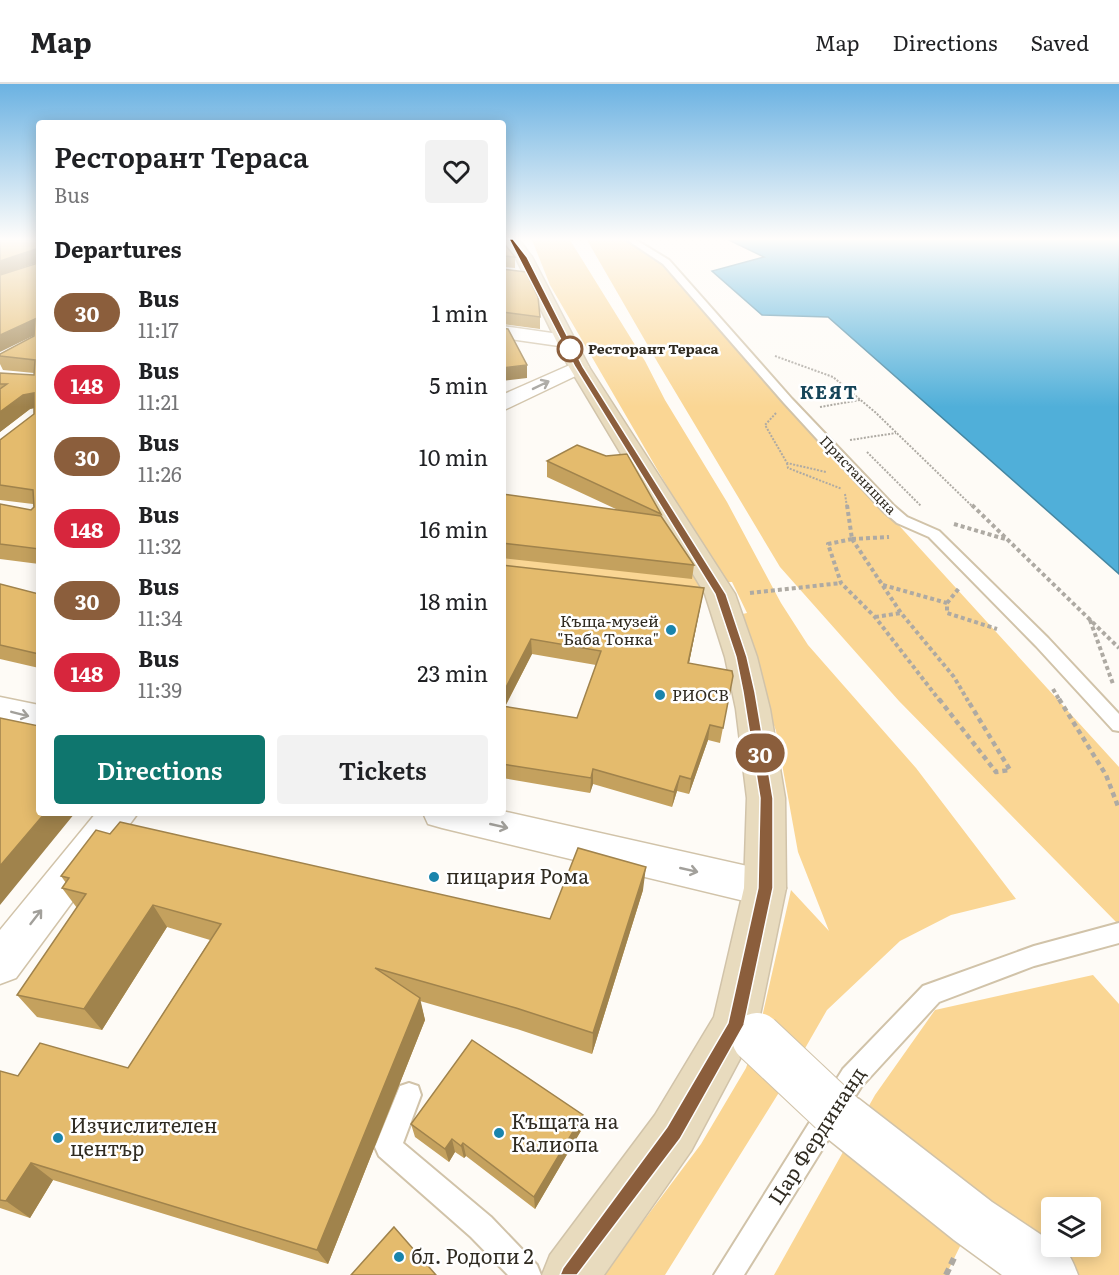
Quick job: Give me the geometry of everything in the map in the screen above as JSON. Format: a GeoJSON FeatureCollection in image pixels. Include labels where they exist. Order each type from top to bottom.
{"type":"FeatureCollection","features":[{"type":"Feature","properties":{"kind":"main road"},"geometry":{"type":"LineString","coordinates":[[536,296],[716,592],[741,657],[753,709],[766,798],[765,888],[746,1032],[570,1275]]}},
{"type":"Feature","properties":{"kind":"street"},"geometry":{"type":"LineString","coordinates":[[506,333],[573,354]]}},
{"type":"Feature","properties":{"kind":"street"},"geometry":{"type":"LineString","coordinates":[[506,401],[573,354]]}},
{"type":"Feature","properties":{"kind":"street"},"geometry":{"type":"LineString","coordinates":[[0,709],[36,717]]}},
{"type":"Feature","properties":{"kind":"street"},"geometry":{"type":"LineString","coordinates":[[0,963],[117,816]]}},
{"type":"Feature","properties":{"kind":"street"},"geometry":{"type":"LineString","coordinates":[[455,816],[765,888]]}},
{"type":"Feature","properties":{"kind":"street"},"geometry":{"type":"LineString","coordinates":[[746,1032],[841,1117],[973,1221],[1050,1275]]}},
{"type":"Feature","properties":{"kind":"lane","name":"Пристанищна"},"geometry":{"type":"LineString","coordinates":[[695,296],[788,401],[862,480],[902,520],[934,534],[1042,642],[1119,725]]}},
{"type":"Feature","properties":{"kind":"lane","name":"Цар Фердинанд"},"geometry":{"type":"LineString","coordinates":[[728,1275],[852,1078],[891,1033],[931,994],[1034,957],[1119,933]]}},
{"type":"Feature","properties":{"kind":"lane"},"geometry":{"type":"LineString","coordinates":[[409,1095],[388,1147],[481,1227],[527,1275]]}},
{"type":"Feature","properties":{"kind":"path"},"geometry":{"type":"LineString","coordinates":[[737,344],[833,377],[897,433],[1119,648]]}},
{"type":"Feature","properties":{"kind":"path"},"geometry":{"type":"LineString","coordinates":[[861,400],[821,407],[788,401],[765,425],[788,468],[845,490],[852,539],[901,613],[954,677],[1010,770],[996,772],[875,618],[841,583],[828,544],[852,539],[934,534]]}},
{"type":"Feature","properties":{"kind":"path"},"geometry":{"type":"LineString","coordinates":[[835,451],[852,438],[897,433]]}},
{"type":"Feature","properties":{"kind":"path"},"geometry":{"type":"LineString","coordinates":[[787,463],[862,480]]}},
{"type":"Feature","properties":{"kind":"path"},"geometry":{"type":"LineString","coordinates":[[952,523],[1005,539]]}},
{"type":"Feature","properties":{"kind":"path"},"geometry":{"type":"LineString","coordinates":[[716,592],[841,583]]}},
{"type":"Feature","properties":{"kind":"path"},"geometry":{"type":"LineString","coordinates":[[882,585],[947,603],[946,613],[1005,631],[998,623]]}},
{"type":"Feature","properties":{"kind":"path"},"geometry":{"type":"LineString","coordinates":[[962,585],[969,592]]}},
{"type":"Feature","properties":{"kind":"path"},"geometry":{"type":"LineString","coordinates":[[875,618],[901,613]]}},
{"type":"Feature","properties":{"kind":"path"},"geometry":{"type":"LineString","coordinates":[[1090,620],[1115,692]]}},
{"type":"Feature","properties":{"kind":"path"},"geometry":{"type":"LineString","coordinates":[[1048,682],[1106,775],[1119,809]]}},
{"type":"Feature","properties":{"kind":"shaded area"},"geometry":{"type":"Polygon","coordinates":[[[556,296],[604,296],[727,502],[781,603],[808,645],[916,768],[1016,899],[951,915],[900,941],[827,1010],[788,1078],[665,1275],[603,1275],[701,1144],[746,1068],[760,1026],[791,890],[829,931],[798,852],[776,731],[734,616],[747,613],[732,582],[715,582],[686,519],[556,296]]]}},
{"type":"Feature","properties":{"kind":"shaded area"},"geometry":{"type":"Polygon","coordinates":[[[619,296],[690,296],[1119,767],[1119,925],[899,701],[780,567],[619,296]]]}},
{"type":"Feature","properties":{"kind":"shaded area"},"geometry":{"type":"Polygon","coordinates":[[[506,550],[710,578],[718,591],[506,571],[506,550]]]}},
{"type":"Feature","properties":{"kind":"shaded area"},"geometry":{"type":"Polygon","coordinates":[[[1093,975],[1119,1004],[1119,1275],[1022,1275],[967,1232],[946,1275],[774,1275],[875,1095],[935,1010],[1093,975]]]}},
{"type":"Feature","properties":{"kind":"water"},"geometry":{"type":"Polygon","coordinates":[[[740,296],[1119,296],[1119,574],[828,317],[762,315],[740,296]]]}},
{"type":"Feature","properties":{"kind":"building"},"geometry":{"type":"Polygon","coordinates":[[[0,296],[36,296],[36,549],[0,544],[0,504],[31,510],[34,507],[33,490],[0,485],[0,440],[34,414],[34,393],[23,395],[0,412],[0,389],[7,384],[0,384],[0,373],[34,375],[35,360],[0,356],[0,354],[34,336],[35,319],[0,335],[0,296]]]}},
{"type":"Feature","properties":{"kind":"building"},"geometry":{"type":"Polygon","coordinates":[[[506,296],[537,296],[540,317],[506,313],[506,296]]]}},
{"type":"Feature","properties":{"kind":"building"},"geometry":{"type":"Polygon","coordinates":[[[506,329],[508,329],[527,365],[506,368],[506,329]]]}},
{"type":"Feature","properties":{"kind":"building"},"geometry":{"type":"Polygon","coordinates":[[[577,445],[606,456],[627,454],[661,514],[547,461],[577,445]]]}},
{"type":"Feature","properties":{"kind":"building"},"geometry":{"type":"Polygon","coordinates":[[[506,495],[661,516],[694,565],[506,543],[506,495]]]}},
{"type":"Feature","properties":{"kind":"building"},"geometry":{"type":"Polygon","coordinates":[[[506,565],[704,588],[688,663],[732,671],[733,676],[723,728],[710,725],[691,779],[680,776],[674,792],[593,769],[591,778],[506,765],[506,707],[577,718],[601,651],[531,639],[506,687],[506,565]]]}},
{"type":"Feature","properties":{"kind":"building"},"geometry":{"type":"Polygon","coordinates":[[[0,584],[36,593],[36,653],[0,645],[0,584]]]}},
{"type":"Feature","properties":{"kind":"building"},"geometry":{"type":"Polygon","coordinates":[[[0,718],[36,725],[36,816],[42,816],[0,866],[0,718]]]}},
{"type":"Feature","properties":{"kind":"building"},"geometry":{"type":"Polygon","coordinates":[[[120,822],[550,919],[578,848],[646,867],[593,1033],[516,1008],[375,968],[420,998],[317,1250],[31,1163],[6,1201],[0,1200],[0,1071],[18,1076],[40,1043],[128,1068],[221,924],[153,905],[84,1009],[17,995],[86,894],[62,888],[69,878],[61,876],[96,830],[110,834],[120,822]]]}},
{"type":"Feature","properties":{"kind":"building","name":"Къщата на Калиопа"},"geometry":{"type":"Polygon","coordinates":[[[472,1040],[583,1115],[534,1197],[463,1143],[461,1146],[452,1139],[445,1149],[411,1124],[472,1040]]]}},
{"type":"Feature","properties":{"kind":"building"},"geometry":{"type":"Polygon","coordinates":[[[394,1227],[436,1275],[351,1275],[394,1227]]]}},
{"type":"Feature","properties":{"kind":"bus line","name":"30"},"geometry":{"type":"LineString","coordinates":[[543,296],[579,367],[720,594],[741,657],[753,709],[766,798],[765,888],[735,1025],[673,1133],[570,1275]]}},
{"type":"Feature","properties":{"kind":"place","name":"Ресторант Тераса"},"geometry":{"type":"Point","coordinates":[570,349]}},
{"type":"Feature","properties":{"kind":"place","name":"Къща-музей \"Баба Тонка\""},"geometry":{"type":"Point","coordinates":[671,630]}},
{"type":"Feature","properties":{"kind":"place","name":"РИОСВ"},"geometry":{"type":"Point","coordinates":[660,695]}},
{"type":"Feature","properties":{"kind":"place","name":"пицария Рома"},"geometry":{"type":"Point","coordinates":[434,877]}},
{"type":"Feature","properties":{"kind":"place","name":"Къщата на Калиопа"},"geometry":{"type":"Point","coordinates":[499,1133]}},
{"type":"Feature","properties":{"kind":"place","name":"Изчислителен център"},"geometry":{"type":"Point","coordinates":[58,1138]}},
{"type":"Feature","properties":{"kind":"place","name":"бл. Родопи 2"},"geometry":{"type":"Point","coordinates":[399,1257]}},
{"type":"Feature","properties":{"kind":"district","name":"КЕЯТ"},"geometry":{"type":"Point","coordinates":[829,393]}}]}
